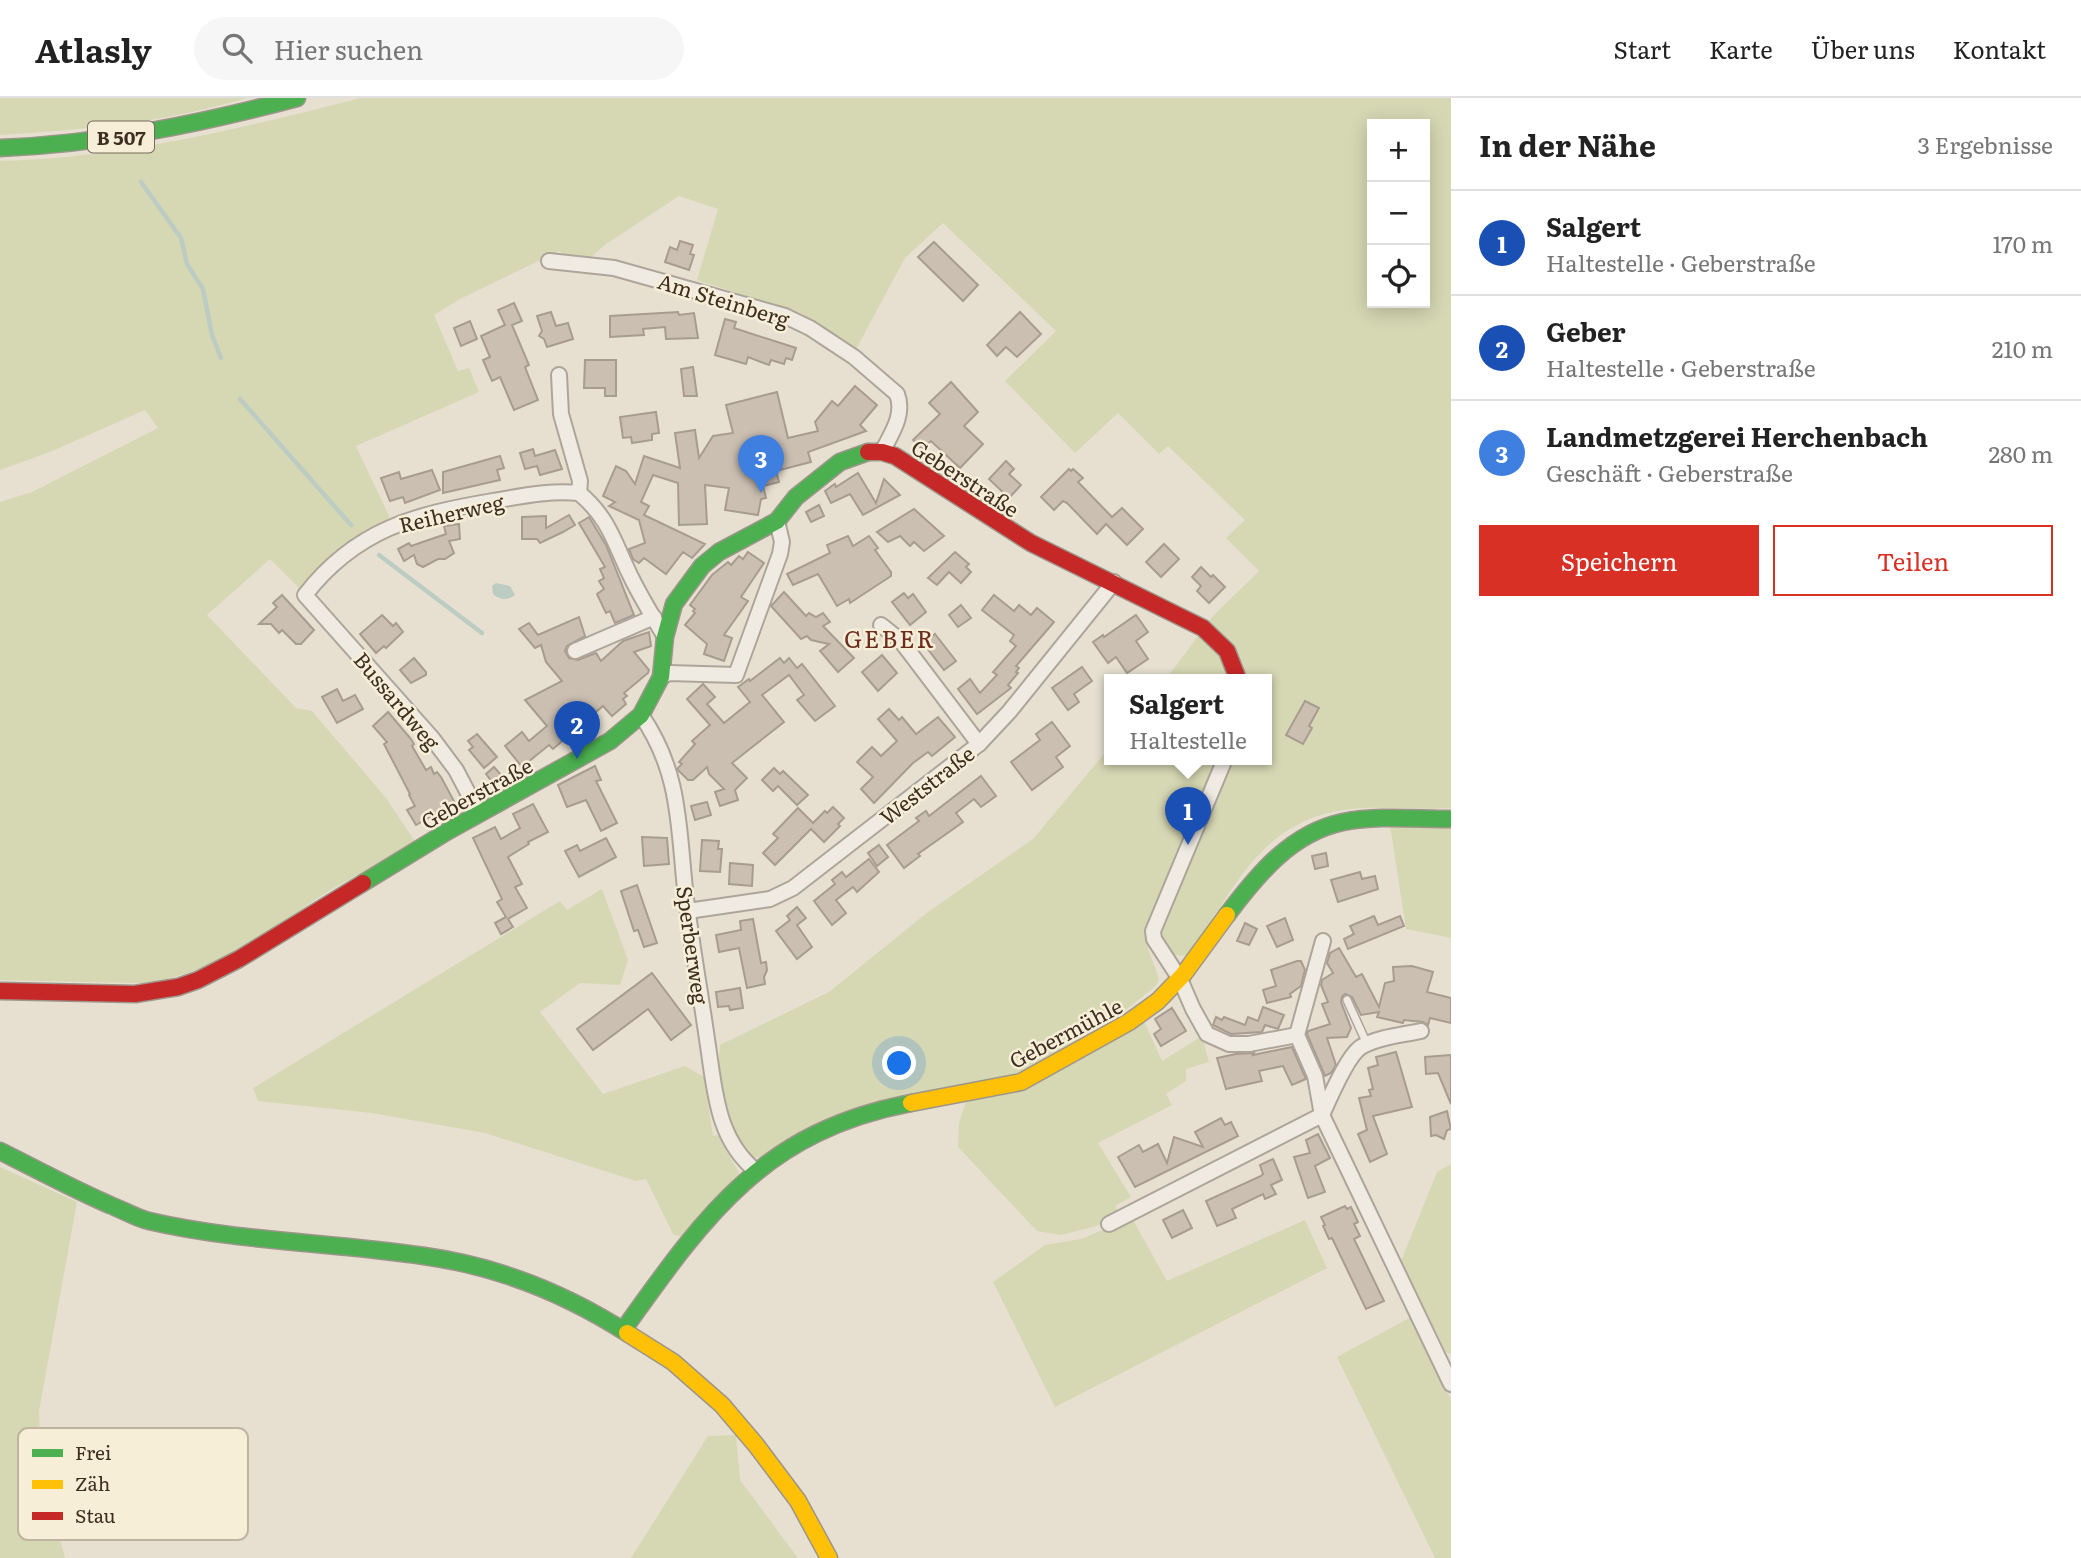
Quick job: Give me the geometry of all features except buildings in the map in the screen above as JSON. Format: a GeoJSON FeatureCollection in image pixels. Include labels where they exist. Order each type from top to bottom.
{"type":"FeatureCollection","features":[{"type":"Feature","properties":{"kind":"street","name":"B 507"},"geometry":{"type":"LineString","coordinates":[[0,148],[127,136],[178,127],[297,98]]}},
{"type":"Feature","properties":{"kind":"street","name":"Am Steinberg"},"geometry":{"type":"LineString","coordinates":[[549,261],[614,268],[772,312],[804,325],[851,362],[890,386],[900,403],[895,426],[882,452]]}},
{"type":"Feature","properties":{"kind":"street"},"geometry":{"type":"LineString","coordinates":[[559,375],[561,414],[580,481],[579,493],[592,503],[607,523],[630,576],[665,637]]}},
{"type":"Feature","properties":{"kind":"street","name":"Geberstraße"},"geometry":{"type":"LineString","coordinates":[[0,991],[135,995],[178,987],[198,980],[239,959],[412,852],[610,741],[641,715],[654,694],[661,677],[665,637],[674,604],[702,566],[719,552],[778,521],[796,497],[840,462],[869,452],[895,456],[1031,543],[1203,628],[1227,651],[1236,674]]}},
{"type":"Feature","properties":{"kind":"street","name":"Reiherweg"},"geometry":{"type":"LineString","coordinates":[[305,595],[345,555],[393,524],[423,515],[540,493],[579,493]]}},
{"type":"Feature","properties":{"kind":"street"},"geometry":{"type":"LineString","coordinates":[[661,677],[669,673],[736,676],[780,554],[782,542],[778,521]]}},
{"type":"Feature","properties":{"kind":"street","name":"Weststraße"},"geometry":{"type":"LineString","coordinates":[[688,911],[770,899],[793,888],[979,744],[1009,712],[1114,582]]}},
{"type":"Feature","properties":{"kind":"street","name":"Bussardweg"},"geometry":{"type":"LineString","coordinates":[[305,595],[432,738],[456,771],[480,814]]}},
{"type":"Feature","properties":{"kind":"street"},"geometry":{"type":"LineString","coordinates":[[575,651],[654,617]]}},
{"type":"Feature","properties":{"kind":"street"},"geometry":{"type":"LineString","coordinates":[[881,625],[901,640],[979,744]]}},
{"type":"Feature","properties":{"kind":"street","name":"Sperberweg"},"geometry":{"type":"LineString","coordinates":[[641,715],[652,732],[672,777],[688,911],[716,1100],[726,1135],[746,1163],[756,1171]]}},
{"type":"Feature","properties":{"kind":"street"},"geometry":{"type":"LineString","coordinates":[[1222,765],[1153,931],[1154,939],[1180,978],[1207,1034],[1229,1044],[1249,1044],[1297,1035]]}},
{"type":"Feature","properties":{"kind":"street","name":"Gebermühle"},"geometry":{"type":"LineString","coordinates":[[624,1329],[680,1250],[710,1214],[756,1171],[788,1147],[819,1130],[874,1110],[1021,1083],[1132,1020],[1160,1000],[1180,978],[1204,950],[1250,883],[1271,861],[1305,837],[1330,825],[1359,820],[1451,819]]}},
{"type":"Feature","properties":{"kind":"street"},"geometry":{"type":"LineString","coordinates":[[1323,942],[1297,1035],[1315,1076],[1322,1115],[1451,1384]]}},
{"type":"Feature","properties":{"kind":"street"},"geometry":{"type":"LineString","coordinates":[[1109,1224],[1322,1115],[1359,1048],[1388,1037],[1421,1031]]}},
{"type":"Feature","properties":{"kind":"street"},"geometry":{"type":"LineString","coordinates":[[0,1151],[92,1198],[145,1220],[199,1232],[426,1256],[498,1273],[548,1291],[624,1329],[673,1362],[722,1405],[798,1501],[829,1558]]}},
{"type":"Feature","properties":{"kind":"lane"},"geometry":{"type":"LineString","coordinates":[[1347,1000],[1367,1045]]}},
{"type":"Feature","properties":{"kind":"green space"},"geometry":{"type":"Polygon","coordinates":[[[0,98],[247,98],[125,124],[0,135],[0,98]]]}},
{"type":"Feature","properties":{"kind":"green space"},"geometry":{"type":"Polygon","coordinates":[[[361,98],[1451,98],[1451,808],[1364,808],[1331,812],[1303,822],[1279,836],[1241,876],[1192,953],[1182,956],[1173,954],[1167,949],[1163,935],[1149,923],[1147,945],[1159,980],[1156,986],[1099,1031],[1017,1074],[763,1157],[751,1158],[733,1133],[723,1106],[719,1076],[720,1045],[829,992],[928,912],[1033,839],[1104,754],[1104,765],[1272,765],[1272,674],[1170,674],[1213,616],[1259,571],[1226,538],[1245,520],[1168,446],[1159,454],[1118,413],[1075,453],[1005,381],[1056,331],[943,223],[905,258],[855,351],[802,314],[697,280],[718,209],[679,196],[606,244],[582,265],[559,251],[460,299],[434,315],[458,371],[469,368],[479,392],[356,446],[390,518],[380,530],[305,594],[270,559],[207,615],[296,708],[312,711],[386,798],[416,843],[330,890],[267,932],[211,964],[188,973],[154,983],[0,980],[0,502],[32,492],[158,428],[145,410],[50,452],[0,470],[0,161],[92,154],[182,140],[361,98]]]}},
{"type":"Feature","properties":{"kind":"green space"},"geometry":{"type":"Polygon","coordinates":[[[1390,825],[1451,827],[1451,938],[1406,929],[1390,825]]]}},
{"type":"Feature","properties":{"kind":"green space"},"geometry":{"type":"Polygon","coordinates":[[[602,889],[628,960],[620,985],[580,983],[540,1012],[603,1094],[685,1066],[704,1077],[713,1136],[718,1135],[739,1173],[683,1237],[673,1234],[646,1179],[636,1181],[485,1133],[372,1113],[258,1101],[253,1088],[560,901],[567,910],[602,889]]]}},
{"type":"Feature","properties":{"kind":"green space"},"geometry":{"type":"Polygon","coordinates":[[[1140,1012],[1162,1061],[1202,1036],[1209,1062],[1186,1069],[1186,1081],[1166,1094],[1172,1105],[1098,1143],[1131,1197],[1115,1206],[1121,1216],[1061,1235],[1037,1231],[958,1147],[959,1124],[966,1100],[1140,1012]]]}},
{"type":"Feature","properties":{"kind":"green space"},"geometry":{"type":"Polygon","coordinates":[[[1451,1164],[1451,1354],[1446,1352],[1401,1261],[1437,1172],[1451,1164]]]}},
{"type":"Feature","properties":{"kind":"green space"},"geometry":{"type":"Polygon","coordinates":[[[0,1167],[77,1202],[39,1411],[40,1428],[18,1428],[18,1540],[60,1540],[65,1558],[0,1558],[0,1167]]]}},
{"type":"Feature","properties":{"kind":"green space"},"geometry":{"type":"Polygon","coordinates":[[[1132,1218],[1167,1281],[1305,1220],[1327,1268],[1055,1407],[993,1282],[1045,1245],[1081,1239],[1132,1218]]]}},
{"type":"Feature","properties":{"kind":"green space"},"geometry":{"type":"Polygon","coordinates":[[[1413,1316],[1451,1400],[1451,1558],[1435,1558],[1337,1357],[1413,1316]]]}},
{"type":"Feature","properties":{"kind":"green space"},"geometry":{"type":"Polygon","coordinates":[[[736,1435],[740,1480],[798,1558],[631,1558],[708,1436],[736,1435]]]}},
{"type":"Feature","properties":{"kind":"shaded area"},"geometry":{"type":"Polygon","coordinates":[[[496,583],[510,586],[515,595],[507,599],[496,596],[492,586],[496,583]]]}},
{"type":"Feature","properties":{"kind":"waterway"},"geometry":{"type":"LineString","coordinates":[[141,182],[181,238],[187,264],[203,289],[212,335],[221,358]]}},
{"type":"Feature","properties":{"kind":"waterway"},"geometry":{"type":"LineString","coordinates":[[240,399],[351,525]]}},
{"type":"Feature","properties":{"kind":"waterway"},"geometry":{"type":"LineString","coordinates":[[379,555],[482,633]]}},
{"type":"Feature","properties":{"kind":"traffic: fast"},"geometry":{"type":"LineString","coordinates":[[0,148],[75,142],[150,131],[297,98]]}},
{"type":"Feature","properties":{"kind":"traffic: fast"},"geometry":{"type":"LineString","coordinates":[[363,883],[448,831],[610,741],[641,715],[661,677],[665,637],[674,604],[702,566],[719,552],[777,521],[796,497],[840,462],[868,452]]}},
{"type":"Feature","properties":{"kind":"traffic: fast"},"geometry":{"type":"LineString","coordinates":[[1227,915],[1250,885],[1277,858],[1291,846],[1324,828],[1343,822],[1370,819],[1451,819]]}},
{"type":"Feature","properties":{"kind":"traffic: fast"},"geometry":{"type":"LineString","coordinates":[[624,1329],[712,1214],[743,1183],[777,1156],[816,1134],[860,1116],[911,1103]]}},
{"type":"Feature","properties":{"kind":"traffic: fast"},"geometry":{"type":"LineString","coordinates":[[0,1151],[144,1220],[252,1238],[390,1251],[478,1267],[555,1294],[627,1333]]}},
{"type":"Feature","properties":{"kind":"traffic: slow"},"geometry":{"type":"LineString","coordinates":[[911,1103],[1021,1082],[1129,1022],[1158,1001],[1183,975],[1227,915]]}},
{"type":"Feature","properties":{"kind":"traffic: slow"},"geometry":{"type":"LineString","coordinates":[[627,1333],[673,1362],[722,1405],[798,1501],[829,1558]]}},
{"type":"Feature","properties":{"kind":"traffic: jam"},"geometry":{"type":"LineString","coordinates":[[868,452],[895,456],[1031,543],[1203,628],[1227,651],[1236,674]]}},
{"type":"Feature","properties":{"kind":"traffic: jam"},"geometry":{"type":"LineString","coordinates":[[0,991],[135,994],[178,987],[239,959],[363,883]]}},
{"type":"Feature","properties":{"kind":"place","name":"Landmetzgerei Herchenbach"},"geometry":{"type":"Point","coordinates":[761,493]}},
{"type":"Feature","properties":{"kind":"place","name":"Geber"},"geometry":{"type":"Point","coordinates":[577,759]}},
{"type":"Feature","properties":{"kind":"place","name":"Salgert"},"geometry":{"type":"Point","coordinates":[1188,845]}},
{"type":"Feature","properties":{"kind":"district","name":"GEBER"},"geometry":{"type":"Point","coordinates":[890,637]}}]}
